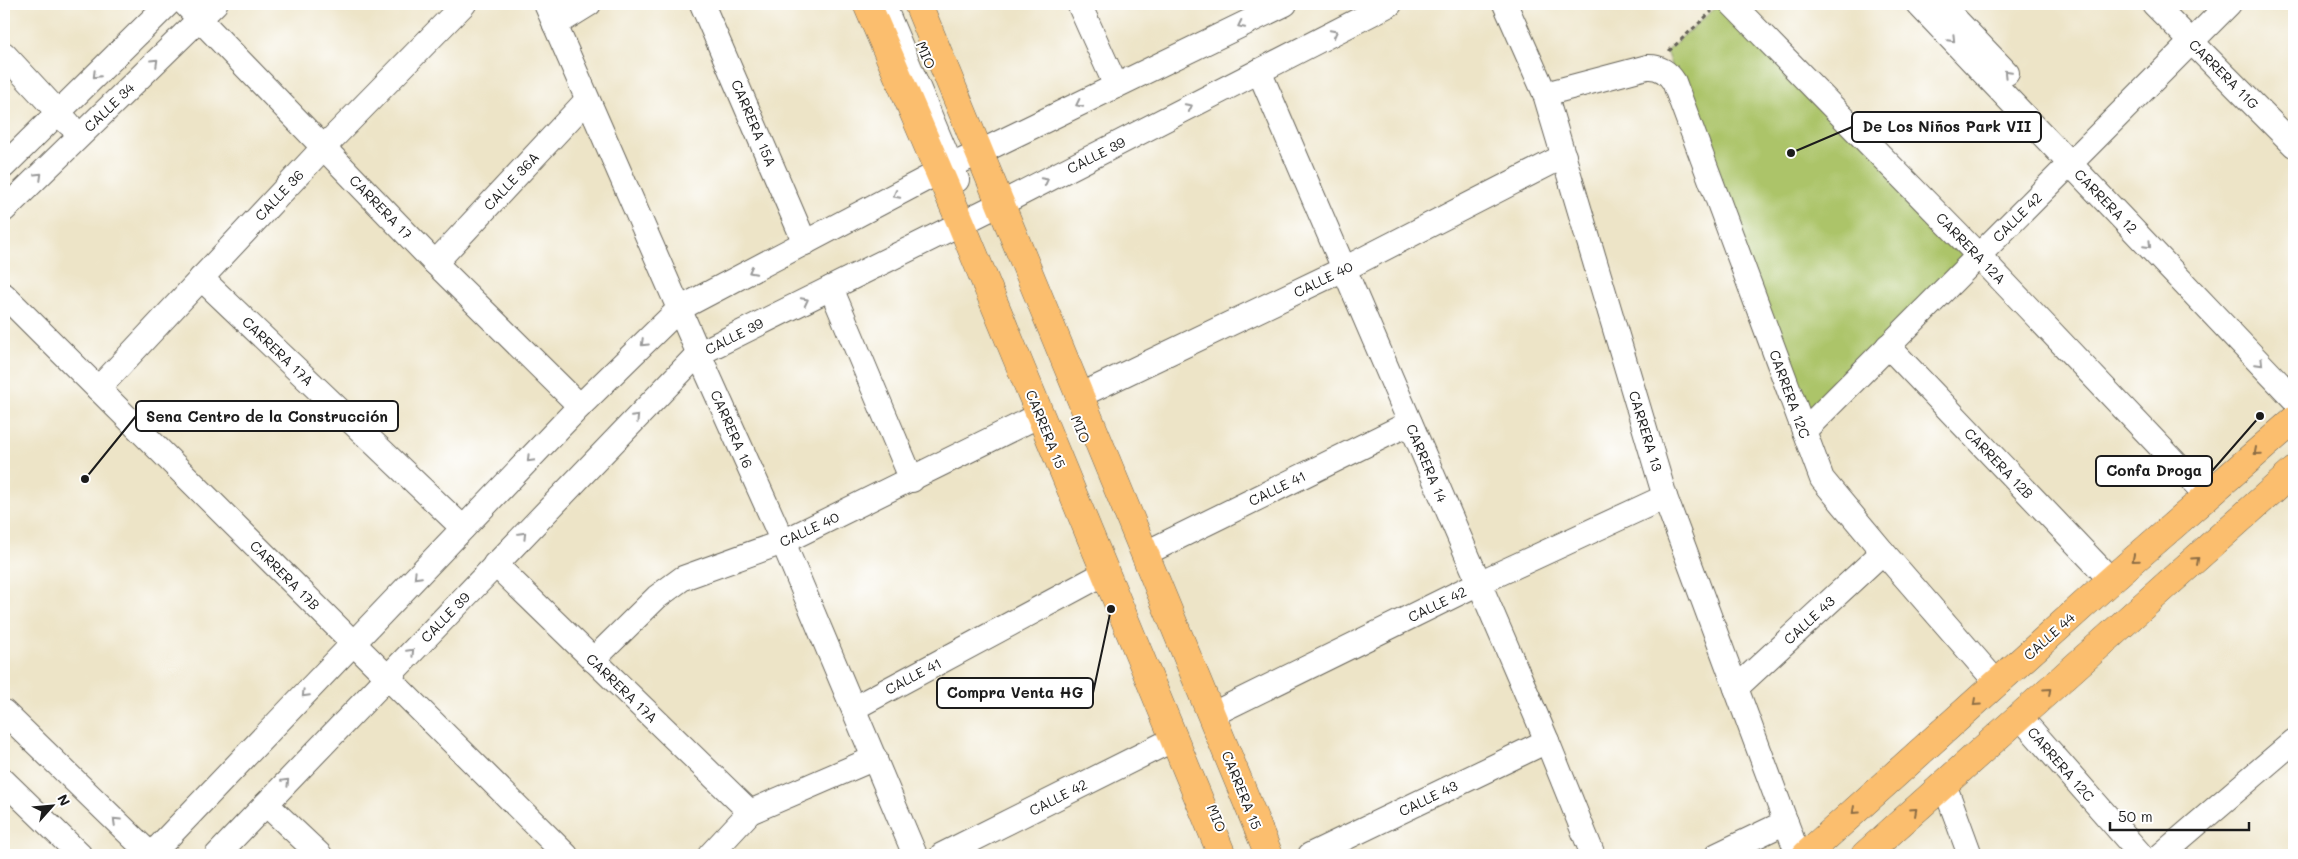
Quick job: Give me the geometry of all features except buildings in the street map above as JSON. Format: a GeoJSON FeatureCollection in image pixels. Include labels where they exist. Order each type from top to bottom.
{"type":"FeatureCollection","features":[{"type":"Feature","properties":{"kind":"main road","name":"CARRERA 15"},"geometry":{"type":"LineString","coordinates":[[867,4],[960,162],[981,213],[1040,415],[1222,855]]}},
{"type":"Feature","properties":{"kind":"main road","name":"CARRERA 15"},"geometry":{"type":"LineString","coordinates":[[918,4],[960,162],[981,213],[1079,396],[1269,855]]}},
{"type":"Feature","properties":{"kind":"main road","name":"CALLE 44"},"geometry":{"type":"LineString","coordinates":[[1806,855],[2111,580],[2294,420]]}},
{"type":"Feature","properties":{"kind":"main road"},"geometry":{"type":"LineString","coordinates":[[1865,855],[2294,472]]}},
{"type":"Feature","properties":{"kind":"street"},"geometry":{"type":"LineString","coordinates":[[4,166],[168,4]]}},
{"type":"Feature","properties":{"kind":"street","name":"CALLE 36"},"geometry":{"type":"LineString","coordinates":[[98,389],[323,148],[464,4]]}},
{"type":"Feature","properties":{"kind":"street"},"geometry":{"type":"LineString","coordinates":[[551,14],[589,4]]}},
{"type":"Feature","properties":{"kind":"street","name":"CARRERA 15A"},"geometry":{"type":"LineString","coordinates":[[702,4],[805,243]]}},
{"type":"Feature","properties":{"kind":"street","name":"MIO"},"geometry":{"type":"LineString","coordinates":[[883,4],[960,162]]}},
{"type":"Feature","properties":{"kind":"street","name":"MIO"},"geometry":{"type":"LineString","coordinates":[[904,4],[960,162]]}},
{"type":"Feature","properties":{"kind":"street"},"geometry":{"type":"LineString","coordinates":[[1079,4],[1116,86]]}},
{"type":"Feature","properties":{"kind":"street"},"geometry":{"type":"LineString","coordinates":[[4,712],[151,855],[580,406],[679,309],[960,162],[1285,4]]}},
{"type":"Feature","properties":{"kind":"street","name":"CALLE 39"},"geometry":{"type":"LineString","coordinates":[[216,855],[698,354],[981,213],[1390,4]]}},
{"type":"Feature","properties":{"kind":"street","name":"CARRERA 13"},"geometry":{"type":"LineString","coordinates":[[1505,4],[1545,94],[1666,497],[1798,855]]}},
{"type":"Feature","properties":{"kind":"street","name":"CARRERA 12"},"geometry":{"type":"LineString","coordinates":[[1918,4],[2294,375]]}},
{"type":"Feature","properties":{"kind":"street","name":"CARRERA 12"},"geometry":{"type":"LineString","coordinates":[[1941,4],[2076,158],[2294,399]]}},
{"type":"Feature","properties":{"kind":"street","name":"CARRERA 11G"},"geometry":{"type":"LineString","coordinates":[[2154,4],[2294,145]]}},
{"type":"Feature","properties":{"kind":"street","name":"CALLE 42"},"geometry":{"type":"LineString","coordinates":[[1804,431],[2230,4]]}},
{"type":"Feature","properties":{"kind":"street","name":"CARRERA 12A"},"geometry":{"type":"LineString","coordinates":[[1723,7],[1978,256],[2207,496]]}},
{"type":"Feature","properties":{"kind":"street","name":"CARRERA 17"},"geometry":{"type":"LineString","coordinates":[[200,9],[323,148],[580,406]]}},
{"type":"Feature","properties":{"kind":"street","name":"CALLE 34"},"geometry":{"type":"LineString","coordinates":[[4,210],[80,136],[200,9]]}},
{"type":"Feature","properties":{"kind":"street","name":"CARRERA 16"},"geometry":{"type":"LineString","coordinates":[[551,14],[698,354],[783,542],[915,855]]}},
{"type":"Feature","properties":{"kind":"street"},"geometry":{"type":"LineString","coordinates":[[4,54],[80,136]]}},
{"type":"Feature","properties":{"kind":"street"},"geometry":{"type":"LineString","coordinates":[[1545,94],[1653,66]]}},
{"type":"Feature","properties":{"kind":"street","name":"CARRERA 12C"},"geometry":{"type":"LineString","coordinates":[[1653,66],[1664,71],[1674,82],[1822,479],[1882,552],[1997,683]]}},
{"type":"Feature","properties":{"kind":"street","name":"CARRERA 14"},"geometry":{"type":"LineString","coordinates":[[1259,71],[1594,855]]}},
{"type":"Feature","properties":{"kind":"street","name":"CALLE 36A"},"geometry":{"type":"LineString","coordinates":[[435,262],[587,100]]}},
{"type":"Feature","properties":{"kind":"street","name":"CALLE 40"},"geometry":{"type":"LineString","coordinates":[[1079,396],[1344,270],[1564,156]]}},
{"type":"Feature","properties":{"kind":"street","name":"MIO"},"geometry":{"type":"LineString","coordinates":[[981,213],[1232,855]]}},
{"type":"Feature","properties":{"kind":"street","name":"MIO"},"geometry":{"type":"LineString","coordinates":[[981,213],[1256,855]]}},
{"type":"Feature","properties":{"kind":"street","name":"CARRERA 17A"},"geometry":{"type":"LineString","coordinates":[[201,278],[463,528]]}},
{"type":"Feature","properties":{"kind":"street"},"geometry":{"type":"LineString","coordinates":[[831,288],[912,480]]}},
{"type":"Feature","properties":{"kind":"street","name":"CARRERA 17B"},"geometry":{"type":"LineString","coordinates":[[4,295],[566,855]]}},
{"type":"Feature","properties":{"kind":"street","name":"CARRERA 12B"},"geometry":{"type":"LineString","coordinates":[[1888,346],[2111,580]]}},
{"type":"Feature","properties":{"kind":"street","name":"CALLE 40"},"geometry":{"type":"LineString","coordinates":[[593,660],[657,597],[683,578],[783,542],[912,480],[1040,415]]}},
{"type":"Feature","properties":{"kind":"street","name":"CALLE 41"},"geometry":{"type":"LineString","coordinates":[[1144,554],[1410,422]]}},
{"type":"Feature","properties":{"kind":"street","name":"CALLE 42"},"geometry":{"type":"LineString","coordinates":[[1211,715],[1479,583],[1666,497]]}},
{"type":"Feature","properties":{"kind":"street","name":"CALLE 43"},"geometry":{"type":"LineString","coordinates":[[1736,688],[1882,552]]}},
{"type":"Feature","properties":{"kind":"street","name":"CARRERA 17A"},"geometry":{"type":"LineString","coordinates":[[495,564],[750,812]]}},
{"type":"Feature","properties":{"kind":"street","name":"CALLE 41"},"geometry":{"type":"LineString","coordinates":[[854,708],[1105,572]]}},
{"type":"Feature","properties":{"kind":"street","name":"CARRERA 12C"},"geometry":{"type":"LineString","coordinates":[[2020,717],[2141,855]]}},
{"type":"Feature","properties":{"kind":"street","name":"CALLE 42"},"geometry":{"type":"LineString","coordinates":[[942,855],[1174,739]]}},
{"type":"Feature","properties":{"kind":"street"},"geometry":{"type":"LineString","coordinates":[[2161,855],[2294,741]]}},
{"type":"Feature","properties":{"kind":"street","name":"CALLE 43"},"geometry":{"type":"LineString","coordinates":[[1310,855],[1547,742]]}},
{"type":"Feature","properties":{"kind":"street"},"geometry":{"type":"LineString","coordinates":[[710,855],[750,812],[874,758]]}},
{"type":"Feature","properties":{"kind":"street"},"geometry":{"type":"LineString","coordinates":[[4,781],[80,855]]}},
{"type":"Feature","properties":{"kind":"street"},"geometry":{"type":"LineString","coordinates":[[1944,784],[1970,855]]}},
{"type":"Feature","properties":{"kind":"street"},"geometry":{"type":"LineString","coordinates":[[266,804],[320,855]]}},
{"type":"Feature","properties":{"kind":"street"},"geometry":{"type":"LineString","coordinates":[[1717,855],[1786,822]]}},
{"type":"Feature","properties":{"kind":"path"},"geometry":{"type":"LineString","coordinates":[[1653,66],[1723,7]]}},
{"type":"Feature","properties":{"kind":"green space"},"geometry":{"type":"Polygon","coordinates":[[[1720,4],[1732,4],[1978,255],[1804,431],[1666,51],[1720,4]]]}},
{"type":"Feature","properties":{"kind":"place","name":"De Los Niños Park VII"},"geometry":{"type":"Point","coordinates":[1791,153]}},
{"type":"Feature","properties":{"kind":"place","name":"Confa Droga"},"geometry":{"type":"Point","coordinates":[2260,416]}},
{"type":"Feature","properties":{"kind":"place","name":"Sena Centro de la Construcción"},"geometry":{"type":"Point","coordinates":[85,479]}},
{"type":"Feature","properties":{"kind":"place","name":"Compra Venta HG"},"geometry":{"type":"Point","coordinates":[1111,609]}}]}
